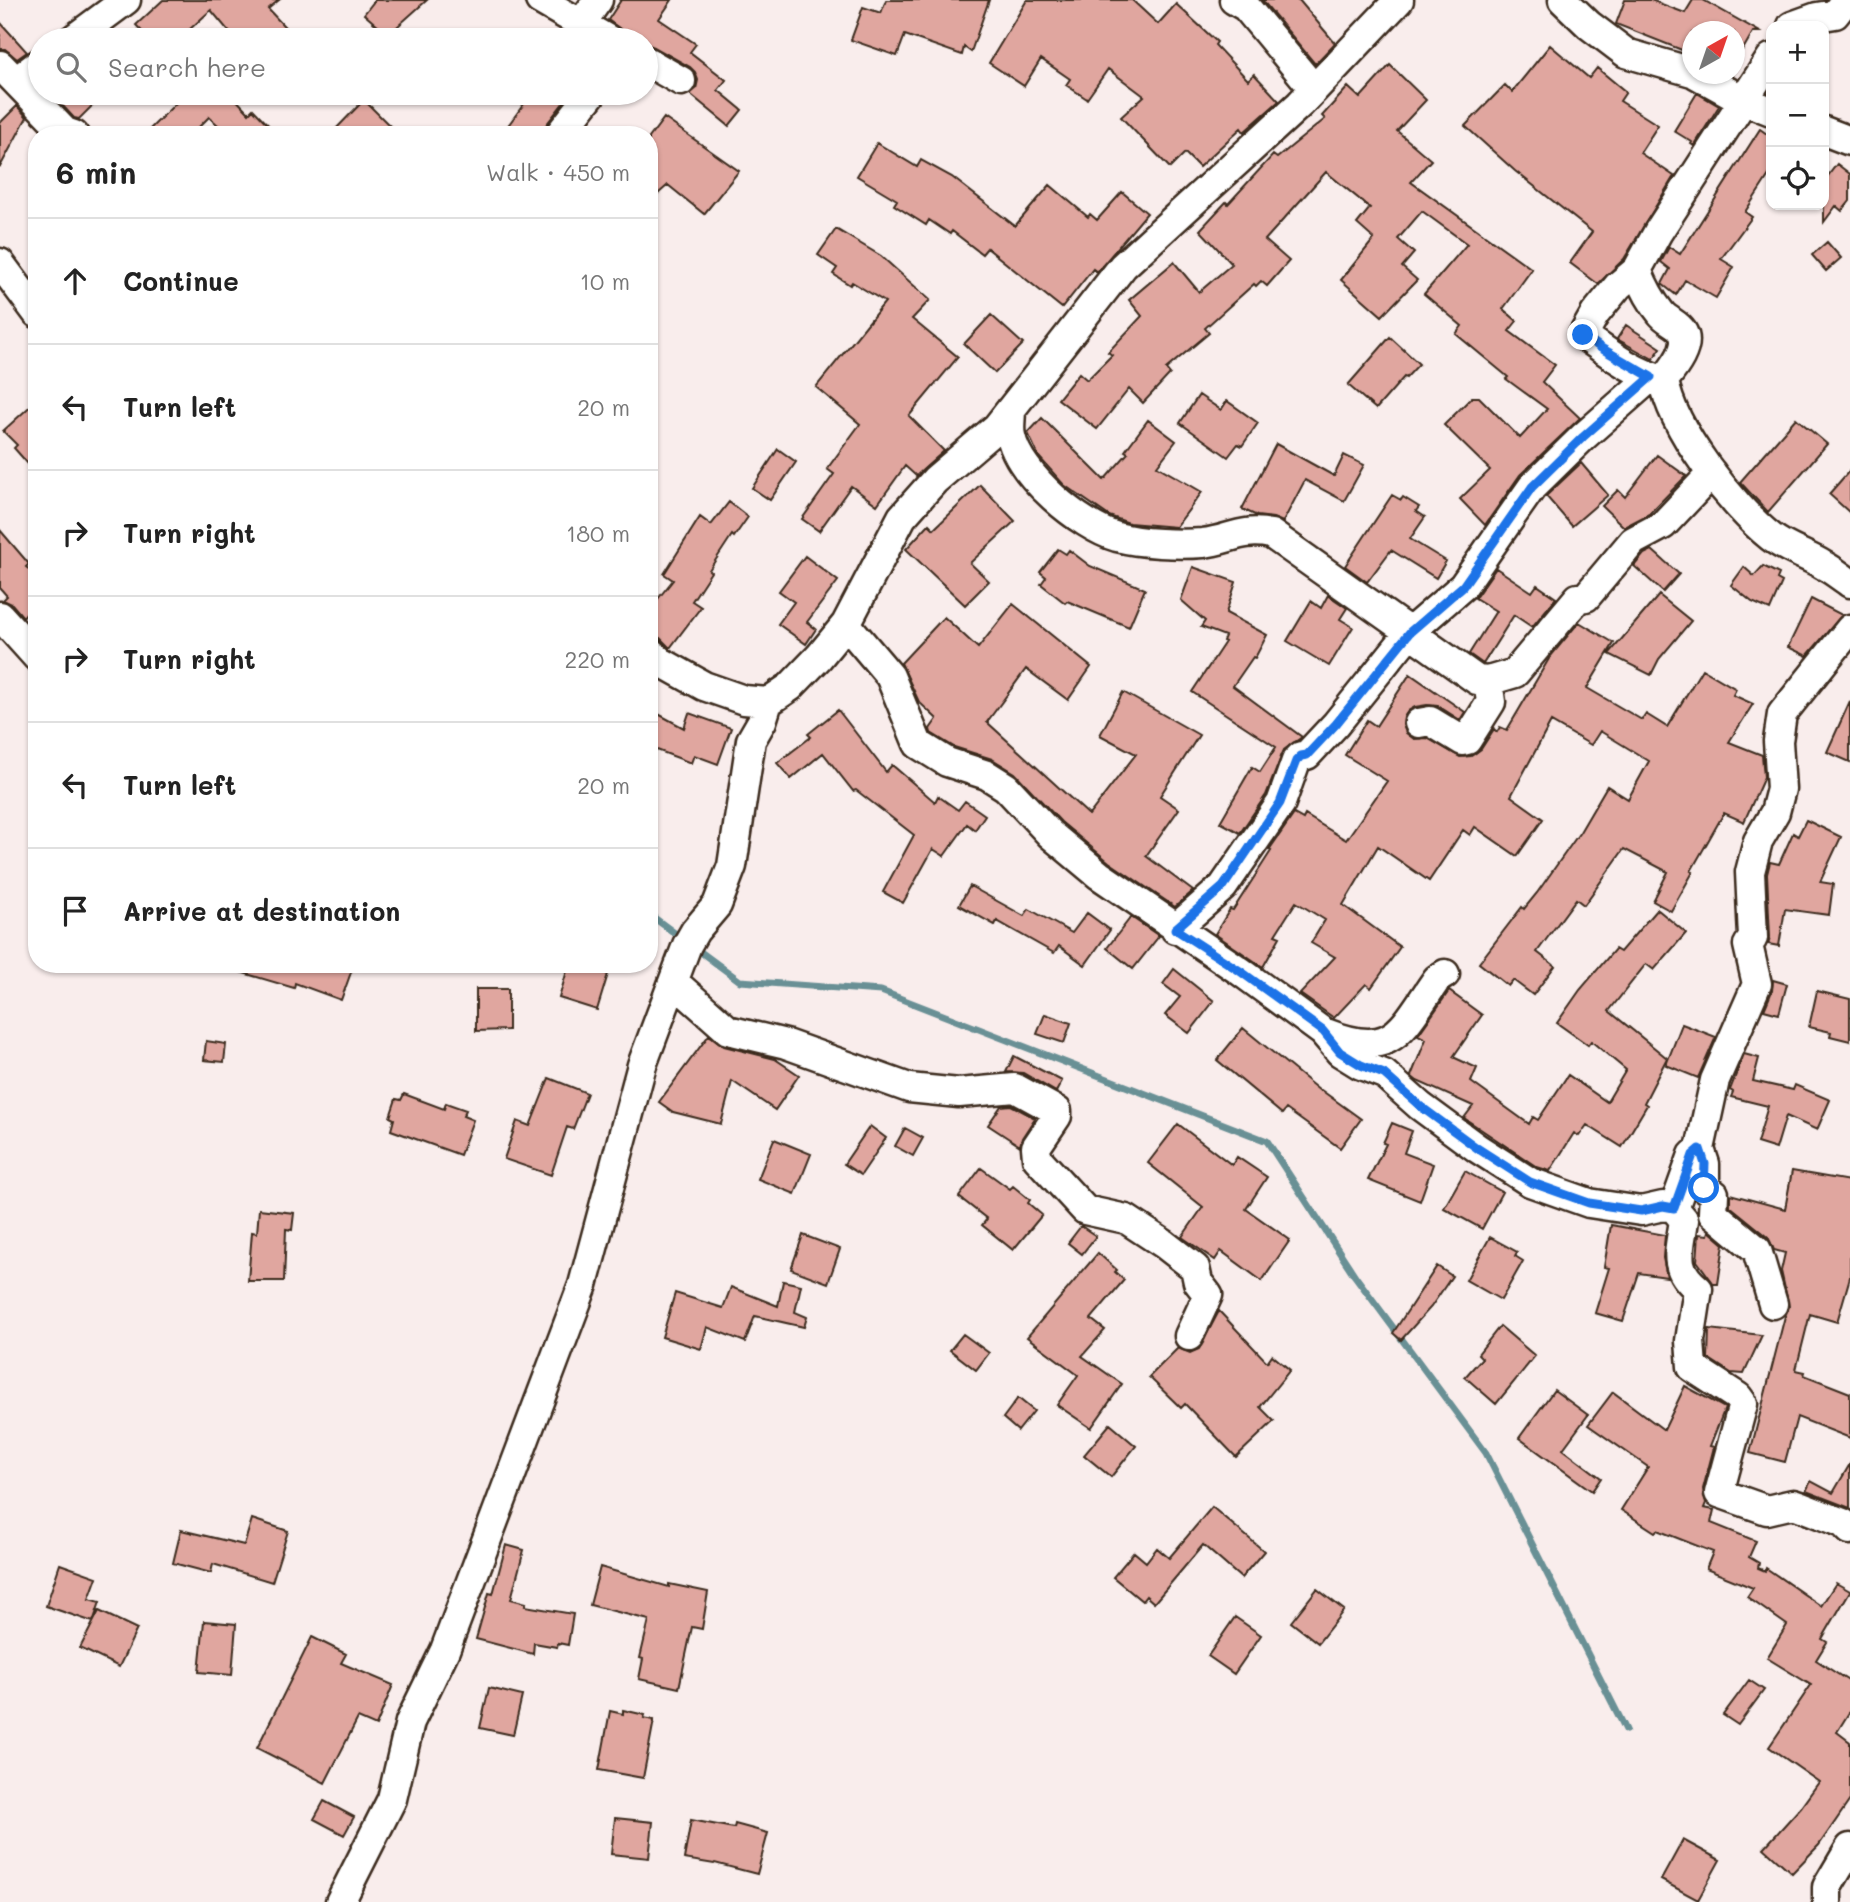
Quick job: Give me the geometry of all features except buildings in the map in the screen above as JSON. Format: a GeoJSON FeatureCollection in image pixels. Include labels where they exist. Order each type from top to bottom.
{"type":"FeatureCollection","features":[{"type":"Feature","properties":{"kind":"street"},"geometry":{"type":"LineString","coordinates":[[88,28],[126,0]]}},
{"type":"Feature","properties":{"kind":"street"},"geometry":{"type":"LineString","coordinates":[[540,0],[588,28]]}},
{"type":"Feature","properties":{"kind":"street"},"geometry":{"type":"LineString","coordinates":[[581,24],[598,0]]}},
{"type":"Feature","properties":{"kind":"street"},"geometry":{"type":"LineString","coordinates":[[1234,0],[1245,7],[1314,89]]}},
{"type":"Feature","properties":{"kind":"street"},"geometry":{"type":"LineString","coordinates":[[340,1902],[392,1799],[410,1722],[445,1650],[583,1284],[642,1065],[687,945],[695,931],[718,905],[732,866],[751,740],[762,721],[768,702],[790,687],[846,624],[902,517],[935,480],[997,427],[1123,266],[1314,89],[1399,0]]}},
{"type":"Feature","properties":{"kind":"street"},"geometry":{"type":"LineString","coordinates":[[1563,0],[1589,13],[1626,52],[1682,69]]}},
{"type":"Feature","properties":{"kind":"street"},"geometry":{"type":"LineString","coordinates":[[1796,21],[1812,0]]}},
{"type":"Feature","properties":{"kind":"street"},"geometry":{"type":"LineString","coordinates":[[1808,21],[1835,14],[1846,0]]}},
{"type":"Feature","properties":{"kind":"street"},"geometry":{"type":"LineString","coordinates":[[1766,66],[1637,270],[1618,286],[1595,314],[1583,335],[1657,379],[1686,434],[1736,505],[1773,539],[1827,566],[1850,583]]}},
{"type":"Feature","properties":{"kind":"street"},"geometry":{"type":"LineString","coordinates":[[28,67],[8,73],[28,94]]}},
{"type":"Feature","properties":{"kind":"street"},"geometry":{"type":"LineString","coordinates":[[658,68],[681,81]]}},
{"type":"Feature","properties":{"kind":"street"},"geometry":{"type":"LineString","coordinates":[[1714,84],[1743,100],[1766,108]]}},
{"type":"Feature","properties":{"kind":"street"},"geometry":{"type":"LineString","coordinates":[[39,105],[59,126]]}},
{"type":"Feature","properties":{"kind":"street"},"geometry":{"type":"LineString","coordinates":[[568,126],[583,105]]}},
{"type":"Feature","properties":{"kind":"street"},"geometry":{"type":"LineString","coordinates":[[1829,133],[1850,141]]}},
{"type":"Feature","properties":{"kind":"street"},"geometry":{"type":"LineString","coordinates":[[0,263],[28,301]]}},
{"type":"Feature","properties":{"kind":"street"},"geometry":{"type":"LineString","coordinates":[[1175,929],[1223,887],[1280,803],[1296,761],[1307,755],[1336,724],[1410,632],[1463,586],[1532,487],[1583,437],[1676,365],[1685,342],[1682,330],[1662,315],[1646,291],[1637,270]]}},
{"type":"Feature","properties":{"kind":"street"},"geometry":{"type":"LineString","coordinates":[[1011,409],[1011,435],[1021,461],[1043,488],[1082,520],[1116,537],[1156,541],[1204,543],[1238,533],[1256,531],[1271,534],[1477,680],[1488,681],[1515,673],[1578,598],[1586,597],[1633,541],[1663,525],[1712,473]]}},
{"type":"Feature","properties":{"kind":"street"},"geometry":{"type":"LineString","coordinates":[[0,617],[28,647]]}},
{"type":"Feature","properties":{"kind":"street"},"geometry":{"type":"LineString","coordinates":[[846,624],[890,676],[918,744],[947,762],[987,775],[1006,787],[1049,834],[1099,875],[1323,1031],[1350,1042],[1386,1041],[1401,1031],[1437,979],[1445,974]]}},
{"type":"Feature","properties":{"kind":"street"},"geometry":{"type":"LineString","coordinates":[[1773,1304],[1757,1250],[1713,1213],[1714,1194],[1704,1188],[1705,1164],[1700,1149],[1715,1080],[1757,984],[1748,945],[1753,938],[1750,872],[1758,841],[1775,812],[1781,789],[1778,741],[1782,714],[1850,629]]}},
{"type":"Feature","properties":{"kind":"street"},"geometry":{"type":"LineString","coordinates":[[658,659],[704,686],[744,700],[768,702]]}},
{"type":"Feature","properties":{"kind":"street"},"geometry":{"type":"LineString","coordinates":[[1419,723],[1430,721],[1463,741],[1467,740],[1491,702],[1488,681]]}},
{"type":"Feature","properties":{"kind":"street"},"geometry":{"type":"LineString","coordinates":[[674,982],[728,1030],[786,1044],[909,1088],[959,1093],[1015,1088],[1057,1111],[1057,1116],[1036,1147],[1037,1158],[1085,1210],[1126,1219],[1195,1268],[1199,1282],[1208,1296],[1189,1336]]}},
{"type":"Feature","properties":{"kind":"street"},"geometry":{"type":"LineString","coordinates":[[1323,1031],[1340,1052],[1361,1065],[1384,1074],[1420,1106],[1530,1182],[1589,1203],[1641,1211],[1663,1206],[1674,1208],[1684,1220],[1678,1262],[1682,1273],[1698,1289],[1690,1342],[1692,1367],[1738,1397],[1743,1404],[1719,1493],[1767,1510],[1793,1504],[1843,1523],[1850,1530]]}},
{"type":"Feature","properties":{"kind":"street"},"geometry":{"type":"LineString","coordinates":[[1674,1208],[1693,1155],[1700,1149]]}},
{"type":"Feature","properties":{"kind":"street"},"geometry":{"type":"LineString","coordinates":[[1826,1901],[1827,1887],[1850,1848]]}},
{"type":"Feature","properties":{"kind":"waterway"},"geometry":{"type":"LineString","coordinates":[[658,921],[684,940]]}},
{"type":"Feature","properties":{"kind":"waterway"},"geometry":{"type":"LineString","coordinates":[[694,947],[740,981],[881,991],[1267,1141],[1355,1276],[1486,1453],[1626,1730]]}},
{"type":"Feature","properties":{"kind":"route"},"geometry":{"type":"LineString","coordinates":[[1583,335],[1651,377],[1532,487],[1463,586],[1410,632],[1336,724],[1307,755],[1296,761],[1280,803],[1223,887],[1175,929],[1240,971],[1323,1031],[1340,1052],[1361,1065],[1384,1074],[1420,1106],[1477,1148],[1530,1182],[1589,1203],[1641,1211],[1663,1206],[1674,1208],[1693,1155],[1700,1149],[1705,1164],[1704,1188]]}}]}
